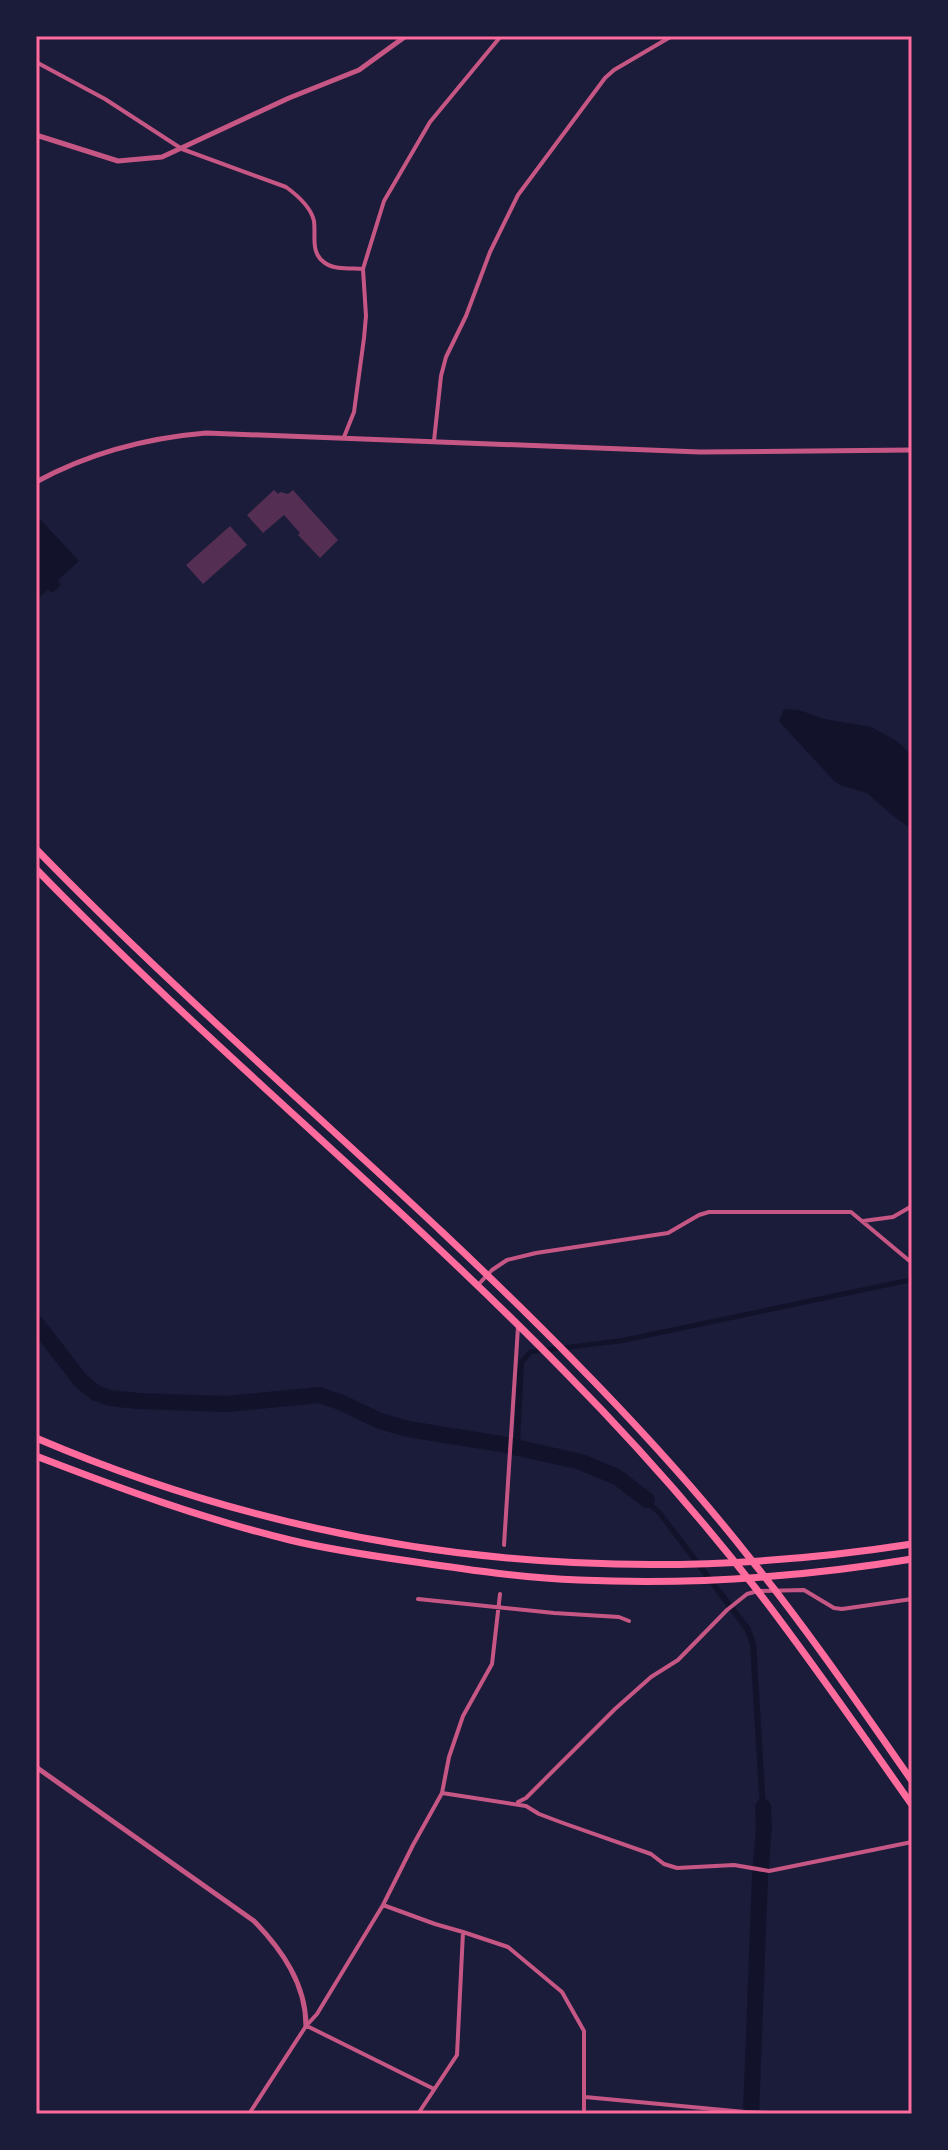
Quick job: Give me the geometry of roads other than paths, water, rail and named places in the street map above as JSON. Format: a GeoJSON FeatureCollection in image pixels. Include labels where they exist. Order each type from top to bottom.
{"type":"FeatureCollection","features":[{"type":"Feature","properties":{"kind":"highway"},"geometry":{"type":"LineString","coordinates":[[36,849],[129,943],[487,1275],[620,1408],[718,1519],[775,1590],[912,1781]]}},
{"type":"Feature","properties":{"kind":"highway"},"geometry":{"type":"LineString","coordinates":[[36,869],[120,954],[477,1286],[566,1373],[656,1470],[758,1591],[912,1805]]}},
{"type":"Feature","properties":{"kind":"highway"},"geometry":{"type":"LineString","coordinates":[[36,1438],[173,1489],[272,1518],[363,1538],[496,1557],[574,1564],[667,1566],[776,1561],[912,1544]]}},
{"type":"Feature","properties":{"kind":"highway"},"geometry":{"type":"LineString","coordinates":[[36,1456],[150,1499],[244,1528],[360,1554],[493,1573],[576,1580],[676,1581],[834,1571],[912,1559]]}},
{"type":"Feature","properties":{"kind":"street"},"geometry":{"type":"LineString","coordinates":[[36,135],[118,161],[162,157],[289,98],[359,70],[406,36]]}},
{"type":"Feature","properties":{"kind":"street"},"geometry":{"type":"LineString","coordinates":[[344,438],[354,412],[364,338],[363,269],[384,201],[420,136],[501,36]]}},
{"type":"Feature","properties":{"kind":"street"},"geometry":{"type":"LineString","coordinates":[[434,441],[446,357],[466,316],[490,252],[518,195],[605,78],[672,36]]}},
{"type":"Feature","properties":{"kind":"street"},"geometry":{"type":"LineString","coordinates":[[36,62],[105,99],[182,149],[286,187],[297,194],[314,221],[313,239],[317,253],[324,262],[336,267],[363,269]]}},
{"type":"Feature","properties":{"kind":"street"},"geometry":{"type":"LineString","coordinates":[[36,482],[117,448],[172,436],[222,433],[700,452],[912,450]]}},
{"type":"Feature","properties":{"kind":"street"},"geometry":{"type":"LineString","coordinates":[[863,1221],[893,1217],[912,1206]]}},
{"type":"Feature","properties":{"kind":"street"},"geometry":{"type":"LineString","coordinates":[[477,1286],[507,1260],[668,1233],[709,1212],[851,1212],[912,1263]]}},
{"type":"Feature","properties":{"kind":"street"},"geometry":{"type":"LineString","coordinates":[[504,1545],[518,1325]]}},
{"type":"Feature","properties":{"kind":"street"},"geometry":{"type":"LineString","coordinates":[[517,1803],[526,1798],[615,1709],[651,1677],[678,1660],[747,1594],[804,1590],[834,1608],[842,1609],[912,1599]]}},
{"type":"Feature","properties":{"kind":"street"},"geometry":{"type":"LineString","coordinates":[[249,2114],[317,2014],[383,1905],[442,1793],[449,1757],[463,1716],[492,1664],[500,1594]]}},
{"type":"Feature","properties":{"kind":"street"},"geometry":{"type":"LineString","coordinates":[[418,1599],[619,1617],[629,1621]]}},
{"type":"Feature","properties":{"kind":"street"},"geometry":{"type":"LineString","coordinates":[[36,1767],[254,1921],[288,1962],[303,1995],[306,2026]]}},
{"type":"Feature","properties":{"kind":"street"},"geometry":{"type":"LineString","coordinates":[[442,1793],[517,1803],[651,1854],[664,1864],[677,1868],[734,1865],[769,1871],[912,1842]]}},
{"type":"Feature","properties":{"kind":"street"},"geometry":{"type":"LineString","coordinates":[[383,1905],[508,1947],[562,1992],[584,2031],[584,2114]]}},
{"type":"Feature","properties":{"kind":"street"},"geometry":{"type":"LineString","coordinates":[[418,2114],[457,2055],[463,1932]]}},
{"type":"Feature","properties":{"kind":"street"},"geometry":{"type":"LineString","coordinates":[[306,2026],[434,2089]]}},
{"type":"Feature","properties":{"kind":"street"},"geometry":{"type":"LineString","coordinates":[[585,2097],[797,2114]]}},
{"type":"Feature","properties":{"kind":"waterway"},"geometry":{"type":"LineString","coordinates":[[36,1323],[81,1381],[96,1393],[110,1398],[227,1404],[319,1395],[380,1421],[408,1429],[501,1444],[581,1462],[617,1477],[647,1500]]}},
{"type":"Feature","properties":{"kind":"waterway"},"geometry":{"type":"LineString","coordinates":[[751,2114],[763,1807]]}}]}
